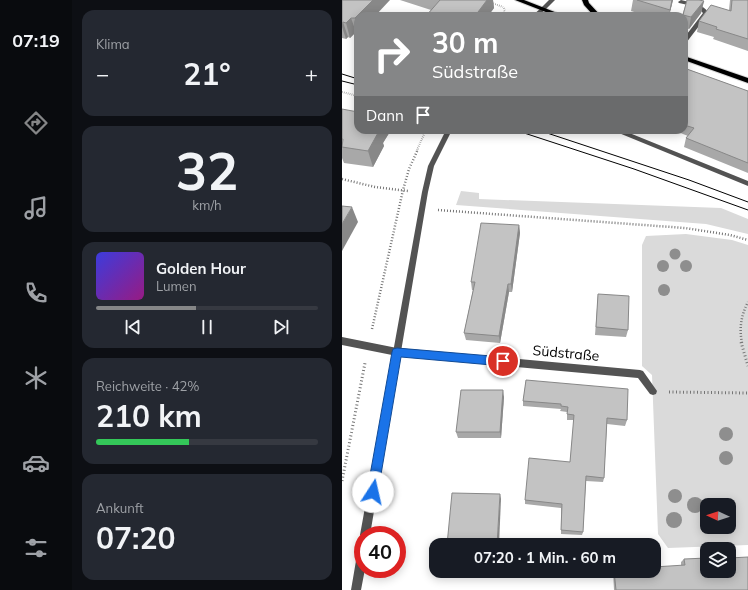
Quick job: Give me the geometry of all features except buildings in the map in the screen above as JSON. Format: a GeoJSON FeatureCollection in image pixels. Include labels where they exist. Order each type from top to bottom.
{"type":"FeatureCollection","features":[{"type":"Feature","properties":{"kind":"main road"},"geometry":{"type":"LineString","coordinates":[[518,0],[551,12]]}},
{"type":"Feature","properties":{"kind":"main road"},"geometry":{"type":"LineString","coordinates":[[585,0],[586,4],[594,12]]}},
{"type":"Feature","properties":{"kind":"main road"},"geometry":{"type":"LineString","coordinates":[[688,59],[748,81]]}},
{"type":"Feature","properties":{"kind":"street"},"geometry":{"type":"LineString","coordinates":[[539,12],[552,0]]}},
{"type":"Feature","properties":{"kind":"street"},"geometry":{"type":"LineString","coordinates":[[681,2],[697,5],[705,10],[706,14],[688,37]]}},
{"type":"Feature","properties":{"kind":"street"},"geometry":{"type":"LineString","coordinates":[[368,526],[424,192],[430,166],[447,134]]}},
{"type":"Feature","properties":{"kind":"street"},"geometry":{"type":"LineString","coordinates":[[626,134],[748,184]]}},
{"type":"Feature","properties":{"kind":"street","name":"Südstraße"},"geometry":{"type":"LineString","coordinates":[[342,341],[397,352],[640,374],[653,391]]}},
{"type":"Feature","properties":{"kind":"street"},"geometry":{"type":"LineString","coordinates":[[356,590],[358,578]]}},
{"type":"Feature","properties":{"kind":"path"},"geometry":{"type":"LineString","coordinates":[[484,0],[504,7],[505,12]]}},
{"type":"Feature","properties":{"kind":"path"},"geometry":{"type":"LineString","coordinates":[[342,92],[354,95]]}},
{"type":"Feature","properties":{"kind":"path"},"geometry":{"type":"LineString","coordinates":[[398,209],[409,169],[424,134]]}},
{"type":"Feature","properties":{"kind":"path"},"geometry":{"type":"LineString","coordinates":[[342,179],[374,188],[424,192]]}},
{"type":"Feature","properties":{"kind":"path"},"geometry":{"type":"LineString","coordinates":[[449,210],[672,227],[730,235],[748,240]]}},
{"type":"Feature","properties":{"kind":"path"},"geometry":{"type":"LineString","coordinates":[[748,302],[742,312],[739,328],[748,366]]}},
{"type":"Feature","properties":{"kind":"path"},"geometry":{"type":"LineString","coordinates":[[653,391],[748,393]]}},
{"type":"Feature","properties":{"kind":"shaded area"},"geometry":{"type":"Polygon","coordinates":[[[461,191],[479,193],[479,199],[721,208],[748,219],[748,234],[706,224],[456,205],[461,191]]]}},
{"type":"Feature","properties":{"kind":"shaded area"},"geometry":{"type":"Polygon","coordinates":[[[686,234],[732,240],[748,245],[748,545],[736,545],[736,542],[700,542],[700,547],[668,548],[658,534],[652,375],[642,366],[642,245],[646,236],[686,234]]]}},
{"type":"Feature","properties":{"kind":"tram line"},"geometry":{"type":"LineString","coordinates":[[342,74],[354,78]]}},
{"type":"Feature","properties":{"kind":"tram line"},"geometry":{"type":"LineString","coordinates":[[342,81],[354,84]]}},
{"type":"Feature","properties":{"kind":"tram line"},"geometry":{"type":"LineString","coordinates":[[527,134],[634,169],[748,210]]}},
{"type":"Feature","properties":{"kind":"tram line"},"geometry":{"type":"LineString","coordinates":[[550,134],[689,180],[748,202]]}},
{"type":"Feature","properties":{"kind":"route"},"geometry":{"type":"LineString","coordinates":[[373,492],[397,352],[503,361]]}}]}
